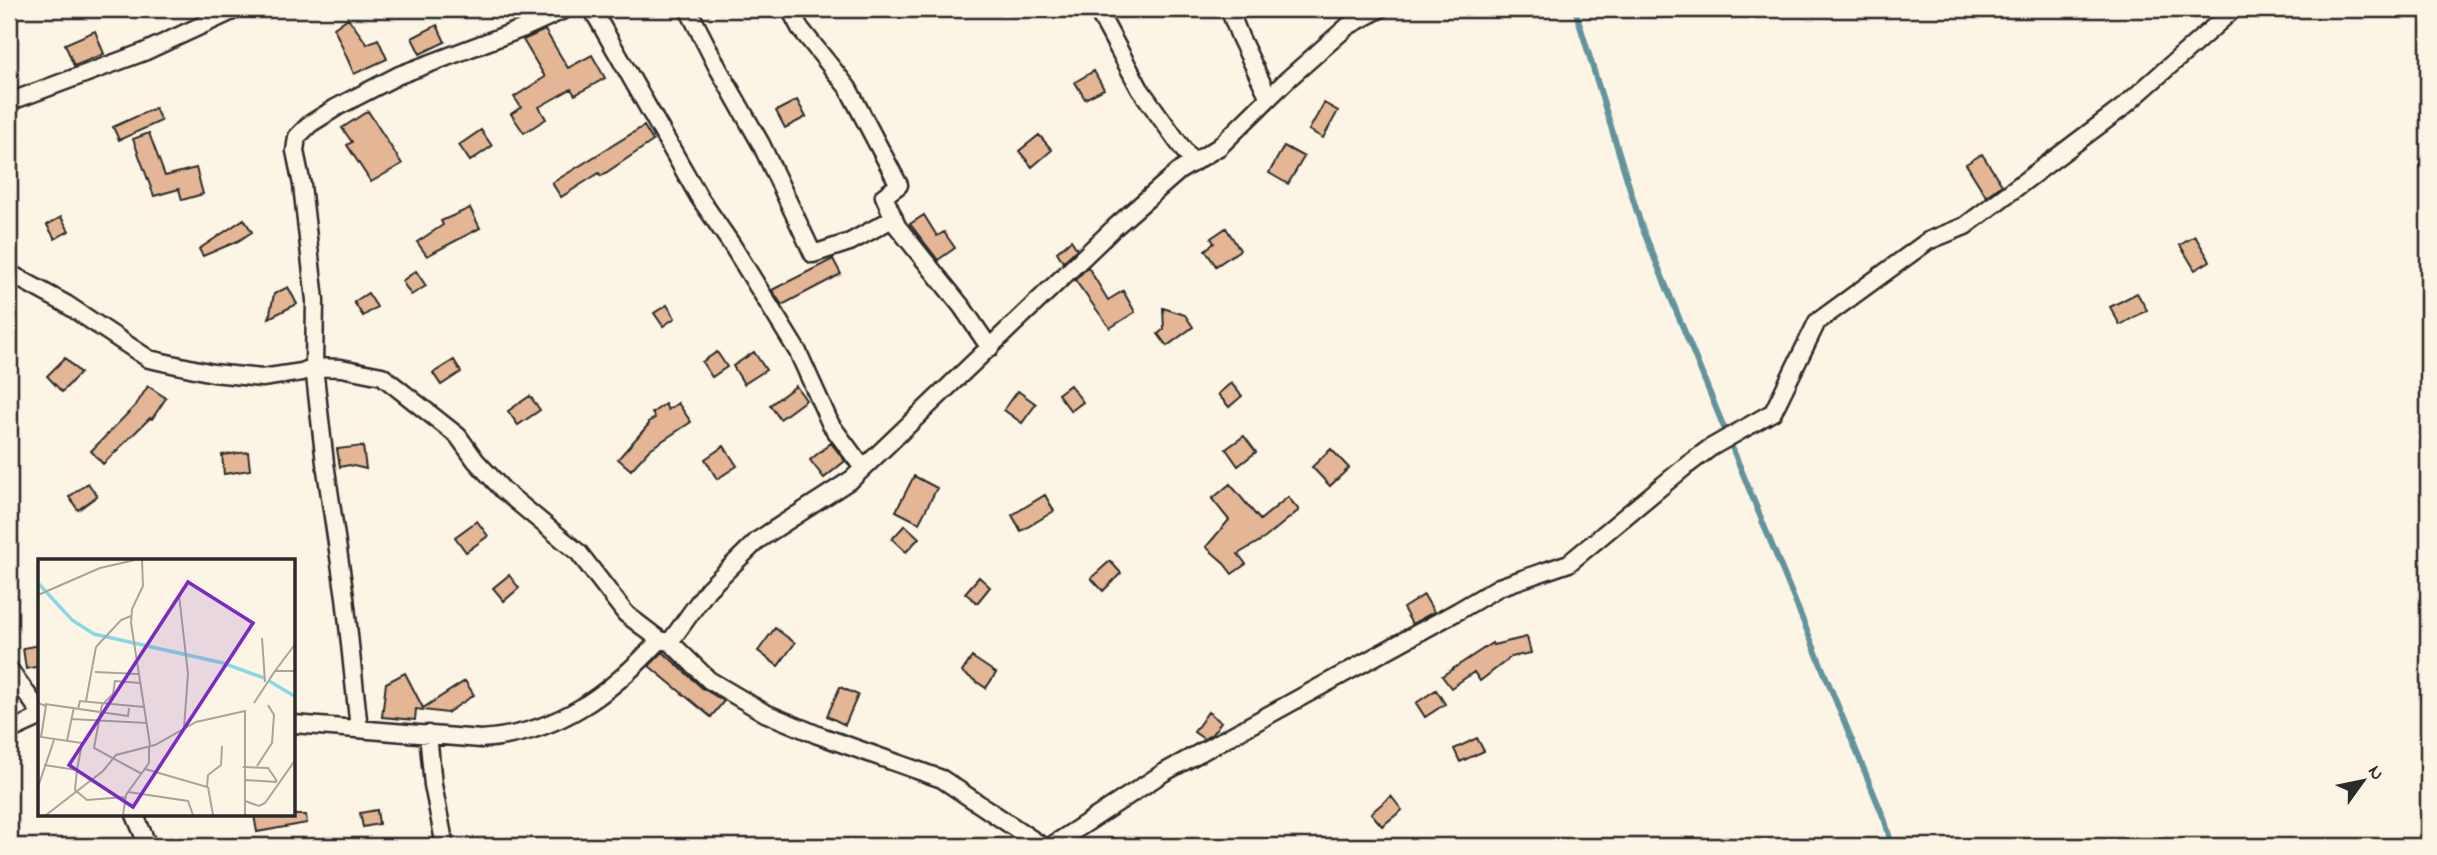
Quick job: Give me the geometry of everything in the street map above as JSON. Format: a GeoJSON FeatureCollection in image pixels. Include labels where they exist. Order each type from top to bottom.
{"type":"FeatureCollection","features":[{"type":"Feature","properties":{"kind":"street"},"geometry":{"type":"LineString","coordinates":[[9,102],[102,65],[144,52],[237,9]]}},
{"type":"Feature","properties":{"kind":"street"},"geometry":{"type":"LineString","coordinates":[[359,729],[345,597],[314,367],[315,300],[302,185],[295,151],[297,136],[337,107],[399,75],[524,28],[566,9]]}},
{"type":"Feature","properties":{"kind":"street"},"geometry":{"type":"LineString","coordinates":[[592,9],[699,197],[798,352],[831,425],[863,468]]}},
{"type":"Feature","properties":{"kind":"street"},"geometry":{"type":"LineString","coordinates":[[688,9],[761,144],[813,254],[850,242],[894,218]]}},
{"type":"Feature","properties":{"kind":"street"},"geometry":{"type":"LineString","coordinates":[[790,9],[800,29],[848,88],[899,185],[884,196],[897,226],[962,307],[990,348]]}},
{"type":"Feature","properties":{"kind":"street"},"geometry":{"type":"LineString","coordinates":[[1097,9],[1140,89],[1193,163]]}},
{"type":"Feature","properties":{"kind":"street"},"geometry":{"type":"LineString","coordinates":[[1229,9],[1269,98]]}},
{"type":"Feature","properties":{"kind":"street"},"geometry":{"type":"LineString","coordinates":[[296,724],[481,739],[508,737],[569,716],[599,698],[665,641],[708,589],[758,540],[810,508],[863,468],[1115,227],[1180,172],[1219,147],[1348,26],[1380,9]]}},
{"type":"Feature","properties":{"kind":"street"},"geometry":{"type":"LineString","coordinates":[[1051,846],[1163,773],[1499,587],[1569,563],[1710,448],[1773,412],[1817,322],[1928,241],[1965,226],[1975,219],[2122,108],[2234,9]]}},
{"type":"Feature","properties":{"kind":"street"},"geometry":{"type":"LineString","coordinates":[[9,272],[66,304],[149,359],[213,373],[262,378],[302,372],[314,367],[341,368],[382,376],[458,436],[476,461],[504,491],[579,553],[626,614],[665,641],[709,680],[765,713],[942,779],[1042,846]]}},
{"type":"Feature","properties":{"kind":"street"},"geometry":{"type":"LineString","coordinates":[[9,669],[38,712]]}},
{"type":"Feature","properties":{"kind":"street"},"geometry":{"type":"LineString","coordinates":[[9,731],[38,716]]}},
{"type":"Feature","properties":{"kind":"street"},"geometry":{"type":"LineString","coordinates":[[428,734],[433,785],[445,846]]}},
{"type":"Feature","properties":{"kind":"street"},"geometry":{"type":"LineString","coordinates":[[135,816],[148,846]]}},
{"type":"Feature","properties":{"kind":"building"},"geometry":{"type":"Polygon","coordinates":[[[348,18],[367,44],[378,39],[387,59],[354,74],[334,28],[348,18]]]}},
{"type":"Feature","properties":{"kind":"building"},"geometry":{"type":"Polygon","coordinates":[[[437,25],[445,42],[420,54],[412,38],[437,25]]]}},
{"type":"Feature","properties":{"kind":"building"},"geometry":{"type":"Polygon","coordinates":[[[545,30],[568,68],[592,55],[605,78],[575,95],[571,89],[539,107],[546,119],[524,133],[511,114],[521,107],[514,97],[545,77],[523,40],[545,30]]]}},
{"type":"Feature","properties":{"kind":"building"},"geometry":{"type":"Polygon","coordinates":[[[95,31],[104,54],[74,66],[65,44],[95,31]]]}},
{"type":"Feature","properties":{"kind":"building"},"geometry":{"type":"Polygon","coordinates":[[[1094,71],[1104,89],[1085,99],[1075,82],[1094,71]]]}},
{"type":"Feature","properties":{"kind":"building"},"geometry":{"type":"Polygon","coordinates":[[[797,100],[806,117],[785,128],[776,111],[797,100]]]}},
{"type":"Feature","properties":{"kind":"building"},"geometry":{"type":"Polygon","coordinates":[[[1324,103],[1338,111],[1323,138],[1309,130],[1324,103]]]}},
{"type":"Feature","properties":{"kind":"building"},"geometry":{"type":"Polygon","coordinates":[[[155,108],[161,121],[119,140],[113,127],[155,108]]]}},
{"type":"Feature","properties":{"kind":"building"},"geometry":{"type":"Polygon","coordinates":[[[368,111],[402,164],[371,182],[347,145],[352,142],[342,128],[368,111]]]}},
{"type":"Feature","properties":{"kind":"building"},"geometry":{"type":"Polygon","coordinates":[[[644,126],[653,141],[601,176],[599,173],[561,197],[552,183],[644,126]]]}},
{"type":"Feature","properties":{"kind":"building"},"geometry":{"type":"Polygon","coordinates":[[[481,130],[492,146],[470,161],[459,145],[481,130]]]}},
{"type":"Feature","properties":{"kind":"building"},"geometry":{"type":"Polygon","coordinates":[[[149,133],[165,176],[196,168],[203,194],[182,200],[179,189],[154,196],[133,139],[149,133]]]}},
{"type":"Feature","properties":{"kind":"building"},"geometry":{"type":"Polygon","coordinates":[[[1039,135],[1052,150],[1032,167],[1019,151],[1039,135]]]}},
{"type":"Feature","properties":{"kind":"building"},"geometry":{"type":"Polygon","coordinates":[[[1284,146],[1304,157],[1288,184],[1269,173],[1284,146]]]}},
{"type":"Feature","properties":{"kind":"building"},"geometry":{"type":"Polygon","coordinates":[[[1982,154],[2002,185],[1986,196],[1966,164],[1982,154]]]}},
{"type":"Feature","properties":{"kind":"building"},"geometry":{"type":"Polygon","coordinates":[[[470,208],[480,228],[427,256],[417,242],[443,225],[441,221],[470,208]]]}},
{"type":"Feature","properties":{"kind":"building"},"geometry":{"type":"Polygon","coordinates":[[[924,215],[937,236],[944,232],[955,248],[938,260],[910,224],[924,215]]]}},
{"type":"Feature","properties":{"kind":"building"},"geometry":{"type":"Polygon","coordinates":[[[61,217],[69,231],[55,239],[47,225],[61,217]]]}},
{"type":"Feature","properties":{"kind":"building"},"geometry":{"type":"Polygon","coordinates":[[[244,219],[252,232],[203,256],[199,249],[244,219]]]}},
{"type":"Feature","properties":{"kind":"building"},"geometry":{"type":"Polygon","coordinates":[[[1226,228],[1240,250],[1216,266],[1205,250],[1214,243],[1211,238],[1226,228]]]}},
{"type":"Feature","properties":{"kind":"building"},"geometry":{"type":"Polygon","coordinates":[[[2195,236],[2210,261],[2195,270],[2180,245],[2195,236]]]}},
{"type":"Feature","properties":{"kind":"building"},"geometry":{"type":"Polygon","coordinates":[[[1071,240],[1077,249],[1063,262],[1057,252],[1071,240]]]}},
{"type":"Feature","properties":{"kind":"building"},"geometry":{"type":"Polygon","coordinates":[[[833,259],[841,274],[782,305],[772,290],[833,259]]]}},
{"type":"Feature","properties":{"kind":"building"},"geometry":{"type":"Polygon","coordinates":[[[1088,267],[1108,300],[1123,291],[1135,312],[1110,328],[1075,280],[1088,267]]]}},
{"type":"Feature","properties":{"kind":"building"},"geometry":{"type":"Polygon","coordinates":[[[416,271],[426,286],[411,295],[402,281],[416,271]]]}},
{"type":"Feature","properties":{"kind":"building"},"geometry":{"type":"Polygon","coordinates":[[[288,287],[297,304],[269,318],[274,294],[288,287]]]}},
{"type":"Feature","properties":{"kind":"building"},"geometry":{"type":"Polygon","coordinates":[[[368,293],[377,307],[363,316],[354,302],[368,293]]]}},
{"type":"Feature","properties":{"kind":"building"},"geometry":{"type":"Polygon","coordinates":[[[2137,293],[2147,310],[2120,325],[2110,307],[2137,293]]]}},
{"type":"Feature","properties":{"kind":"building"},"geometry":{"type":"Polygon","coordinates":[[[667,305],[675,318],[663,326],[654,313],[667,305]]]}},
{"type":"Feature","properties":{"kind":"building"},"geometry":{"type":"Polygon","coordinates":[[[1163,308],[1185,315],[1193,327],[1167,346],[1158,334],[1164,329],[1163,308]]]}},
{"type":"Feature","properties":{"kind":"building"},"geometry":{"type":"Polygon","coordinates":[[[717,352],[727,367],[712,377],[702,362],[717,352]]]}},
{"type":"Feature","properties":{"kind":"building"},"geometry":{"type":"Polygon","coordinates":[[[754,352],[766,370],[744,384],[733,366],[754,352]]]}},
{"type":"Feature","properties":{"kind":"building"},"geometry":{"type":"Polygon","coordinates":[[[65,358],[80,373],[62,392],[47,376],[65,358]]]}},
{"type":"Feature","properties":{"kind":"building"},"geometry":{"type":"Polygon","coordinates":[[[454,360],[461,372],[441,385],[433,373],[454,360]]]}},
{"type":"Feature","properties":{"kind":"building"},"geometry":{"type":"Polygon","coordinates":[[[1231,383],[1242,396],[1229,407],[1218,394],[1231,383]]]}},
{"type":"Feature","properties":{"kind":"building"},"geometry":{"type":"Polygon","coordinates":[[[1070,385],[1083,402],[1071,411],[1058,394],[1070,385]]]}},
{"type":"Feature","properties":{"kind":"building"},"geometry":{"type":"Polygon","coordinates":[[[148,386],[166,398],[152,419],[103,464],[91,451],[136,405],[148,386]]]}},
{"type":"Feature","properties":{"kind":"building"},"geometry":{"type":"Polygon","coordinates":[[[796,386],[806,400],[780,419],[770,405],[796,386]]]}},
{"type":"Feature","properties":{"kind":"building"},"geometry":{"type":"Polygon","coordinates":[[[1018,391],[1036,404],[1022,423],[1004,410],[1018,391]]]}},
{"type":"Feature","properties":{"kind":"building"},"geometry":{"type":"Polygon","coordinates":[[[530,396],[540,410],[518,425],[508,411],[530,396]]]}},
{"type":"Feature","properties":{"kind":"building"},"geometry":{"type":"Polygon","coordinates":[[[678,403],[691,422],[650,449],[631,470],[618,459],[648,422],[655,418],[652,413],[665,404],[668,410],[678,403]]]}},
{"type":"Feature","properties":{"kind":"building"},"geometry":{"type":"Polygon","coordinates":[[[1244,436],[1256,452],[1238,466],[1226,449],[1244,436]]]}},
{"type":"Feature","properties":{"kind":"building"},"geometry":{"type":"Polygon","coordinates":[[[831,443],[845,461],[824,478],[810,460],[831,443]]]}},
{"type":"Feature","properties":{"kind":"building"},"geometry":{"type":"Polygon","coordinates":[[[363,446],[366,469],[349,465],[340,467],[337,449],[363,446]]]}},
{"type":"Feature","properties":{"kind":"building"},"geometry":{"type":"Polygon","coordinates":[[[724,446],[737,466],[717,479],[705,459],[724,446]]]}},
{"type":"Feature","properties":{"kind":"building"},"geometry":{"type":"Polygon","coordinates":[[[1331,449],[1349,468],[1330,486],[1312,467],[1331,449]]]}},
{"type":"Feature","properties":{"kind":"building"},"geometry":{"type":"Polygon","coordinates":[[[248,452],[250,470],[224,474],[222,455],[248,452]]]}},
{"type":"Feature","properties":{"kind":"building"},"geometry":{"type":"Polygon","coordinates":[[[914,476],[937,488],[919,523],[896,511],[914,476]]]}},
{"type":"Feature","properties":{"kind":"building"},"geometry":{"type":"Polygon","coordinates":[[[88,483],[97,496],[78,510],[69,497],[88,483]]]}},
{"type":"Feature","properties":{"kind":"building"},"geometry":{"type":"Polygon","coordinates":[[[1230,484],[1260,520],[1288,497],[1299,510],[1265,538],[1238,554],[1246,564],[1232,574],[1206,547],[1229,520],[1212,499],[1230,484]]]}},
{"type":"Feature","properties":{"kind":"building"},"geometry":{"type":"Polygon","coordinates":[[[1045,495],[1054,511],[1021,531],[1012,515],[1045,495]]]}},
{"type":"Feature","properties":{"kind":"building"},"geometry":{"type":"Polygon","coordinates":[[[477,521],[488,536],[466,552],[455,537],[477,521]]]}},
{"type":"Feature","properties":{"kind":"building"},"geometry":{"type":"Polygon","coordinates":[[[905,525],[919,538],[906,552],[892,539],[905,525]]]}},
{"type":"Feature","properties":{"kind":"building"},"geometry":{"type":"Polygon","coordinates":[[[1110,561],[1121,573],[1103,591],[1091,578],[1110,561]]]}},
{"type":"Feature","properties":{"kind":"building"},"geometry":{"type":"Polygon","coordinates":[[[509,575],[519,588],[504,601],[493,588],[509,575]]]}},
{"type":"Feature","properties":{"kind":"building"},"geometry":{"type":"Polygon","coordinates":[[[979,577],[990,587],[977,603],[965,593],[979,577]]]}},
{"type":"Feature","properties":{"kind":"building"},"geometry":{"type":"Polygon","coordinates":[[[1424,595],[1434,612],[1412,624],[1403,608],[1424,595]]]}},
{"type":"Feature","properties":{"kind":"building"},"geometry":{"type":"Polygon","coordinates":[[[775,628],[795,643],[778,666],[758,651],[775,628]]]}},
{"type":"Feature","properties":{"kind":"building"},"geometry":{"type":"Polygon","coordinates":[[[1527,637],[1531,653],[1511,657],[1480,681],[1474,672],[1451,688],[1442,676],[1492,643],[1493,645],[1527,637]]]}},
{"type":"Feature","properties":{"kind":"building"},"geometry":{"type":"Polygon","coordinates":[[[38,645],[38,666],[26,669],[23,648],[38,645]]]}},
{"type":"Feature","properties":{"kind":"building"},"geometry":{"type":"Polygon","coordinates":[[[663,652],[702,688],[724,701],[711,717],[649,666],[663,652]]]}},
{"type":"Feature","properties":{"kind":"building"},"geometry":{"type":"Polygon","coordinates":[[[972,657],[996,673],[986,688],[962,672],[972,657]]]}},
{"type":"Feature","properties":{"kind":"building"},"geometry":{"type":"Polygon","coordinates":[[[405,673],[423,708],[465,681],[474,695],[447,713],[416,709],[415,720],[382,717],[386,683],[405,673]]]}},
{"type":"Feature","properties":{"kind":"building"},"geometry":{"type":"Polygon","coordinates":[[[840,687],[858,695],[845,725],[827,716],[840,687]]]}},
{"type":"Feature","properties":{"kind":"building"},"geometry":{"type":"Polygon","coordinates":[[[1436,690],[1445,704],[1425,717],[1416,703],[1436,690]]]}},
{"type":"Feature","properties":{"kind":"building"},"geometry":{"type":"Polygon","coordinates":[[[1208,712],[1221,722],[1212,734],[1204,739],[1194,732],[1208,712]]]}},
{"type":"Feature","properties":{"kind":"building"},"geometry":{"type":"Polygon","coordinates":[[[1477,738],[1484,751],[1460,762],[1454,749],[1477,738]]]}},
{"type":"Feature","properties":{"kind":"building"},"geometry":{"type":"Polygon","coordinates":[[[1391,796],[1402,810],[1382,826],[1371,813],[1391,796]]]}},
{"type":"Feature","properties":{"kind":"building"},"geometry":{"type":"Polygon","coordinates":[[[377,810],[379,824],[363,827],[360,813],[377,810]]]}},
{"type":"Feature","properties":{"kind":"building"},"geometry":{"type":"Polygon","coordinates":[[[306,815],[307,823],[257,832],[254,816],[306,815]]]}},
{"type":"Feature","properties":{"kind":"waterway"},"geometry":{"type":"LineString","coordinates":[[1575,9],[1641,225],[1885,821],[1892,846]]}}]}
